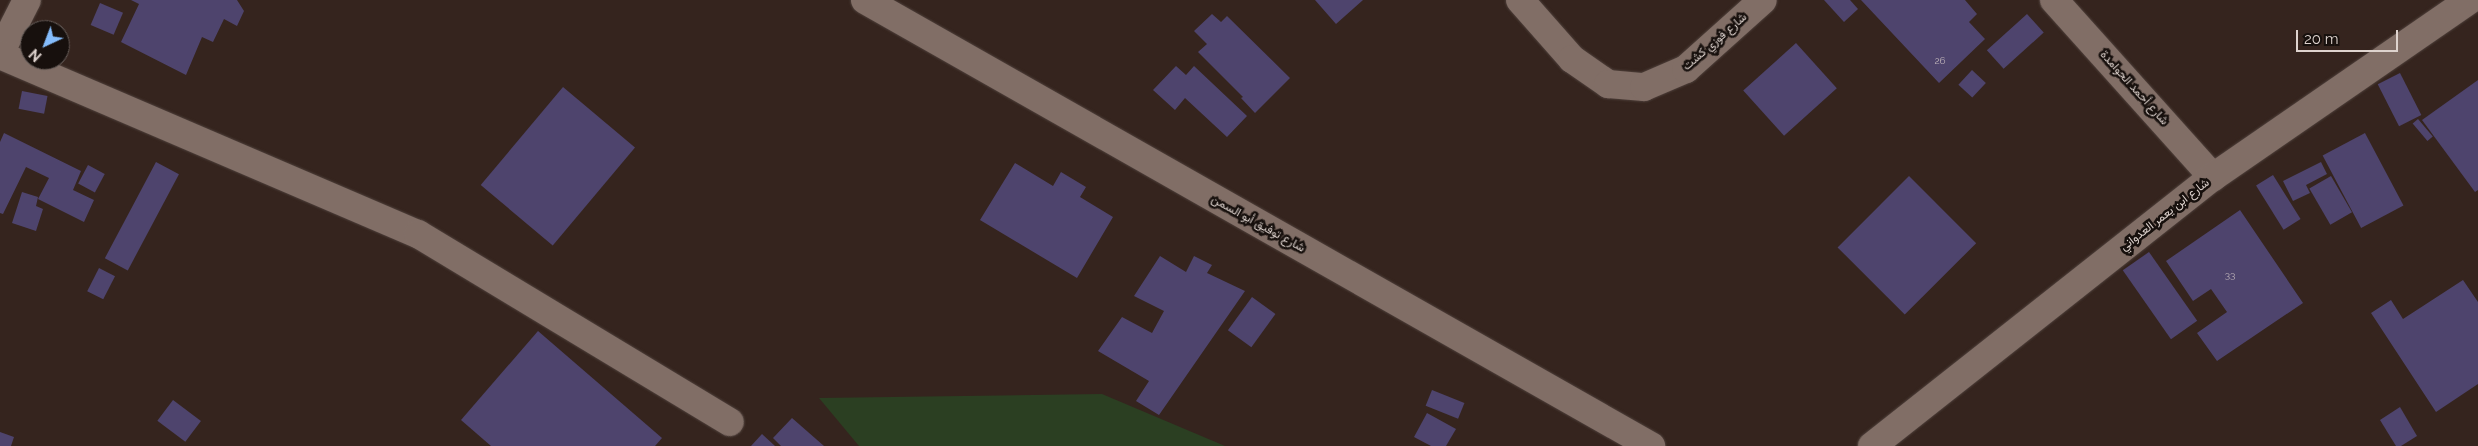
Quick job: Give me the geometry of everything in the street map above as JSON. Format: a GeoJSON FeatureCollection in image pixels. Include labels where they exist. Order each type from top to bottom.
{"type":"FeatureCollection","features":[{"type":"Feature","properties":{"kind":"street"},"geometry":{"type":"LineString","coordinates":[[27,0],[0,54],[418,234],[730,422]]}},
{"type":"Feature","properties":{"kind":"street","name":"شارع توفيق أبو السمن"},"geometry":{"type":"LineString","coordinates":[[865,0],[1651,446]]}},
{"type":"Feature","properties":{"kind":"street","name":"شارع فوزي كشت"},"geometry":{"type":"LineString","coordinates":[[1520,0],[1572,59],[1608,84],[1644,87],[1686,70],[1763,0]]}},
{"type":"Feature","properties":{"kind":"street","name":"شارع أحمد الحوامدة"},"geometry":{"type":"LineString","coordinates":[[2054,0],[2214,177]]}},
{"type":"Feature","properties":{"kind":"street","name":"شارع ابن يعمر العدواني"},"geometry":{"type":"LineString","coordinates":[[1872,446],[2214,177],[2470,0]]}},
{"type":"Feature","properties":{"kind":"green space"},"geometry":{"type":"Polygon","coordinates":[[[1102,394],[1225,446],[859,446],[819,398],[1102,394]]]}},
{"type":"Feature","properties":{"kind":"building"},"geometry":{"type":"Polygon","coordinates":[[[131,0],[237,0],[244,11],[237,26],[224,19],[213,42],[202,37],[186,75],[121,42],[139,4],[131,0]]]}},
{"type":"Feature","properties":{"kind":"building"},"geometry":{"type":"Polygon","coordinates":[[[1315,0],[1363,0],[1336,24],[1315,0]]]}},
{"type":"Feature","properties":{"kind":"building"},"geometry":{"type":"Polygon","coordinates":[[[1824,0],[1850,0],[1858,9],[1844,22],[1824,0]]]}},
{"type":"Feature","properties":{"kind":"building"},"geometry":{"type":"Polygon","coordinates":[[[1861,0],[1965,0],[1977,14],[1969,22],[1985,39],[1939,83],[1861,0]]]}},
{"type":"Feature","properties":{"kind":"building"},"geometry":{"type":"Polygon","coordinates":[[[100,3],[123,13],[114,35],[91,25],[100,3]]]}},
{"type":"Feature","properties":{"kind":"building"},"geometry":{"type":"Polygon","coordinates":[[[1212,14],[1221,22],[1227,16],[1290,78],[1255,113],[1241,98],[1243,97],[1198,52],[1207,44],[1194,31],[1212,14]]]}},
{"type":"Feature","properties":{"kind":"building"},"geometry":{"type":"Polygon","coordinates":[[[2027,14],[2044,33],[2004,69],[1987,50],[2027,14]]]}},
{"type":"Feature","properties":{"kind":"building"},"geometry":{"type":"Polygon","coordinates":[[[1796,43],[1837,88],[1784,136],[1743,91],[1796,43]]]}},
{"type":"Feature","properties":{"kind":"building"},"geometry":{"type":"Polygon","coordinates":[[[1176,66],[1186,75],[1194,66],[1247,116],[1227,137],[1185,98],[1175,110],[1153,90],[1176,66]]]}},
{"type":"Feature","properties":{"kind":"building"},"geometry":{"type":"Polygon","coordinates":[[[1972,70],[1986,83],[1972,98],[1958,85],[1972,70]]]}},
{"type":"Feature","properties":{"kind":"building"},"geometry":{"type":"Polygon","coordinates":[[[2400,73],[2421,115],[2399,126],[2378,84],[2400,73]]]}},
{"type":"Feature","properties":{"kind":"building"},"geometry":{"type":"Polygon","coordinates":[[[2478,80],[2478,190],[2475,192],[2422,120],[2478,80]]]}},
{"type":"Feature","properties":{"kind":"building"},"geometry":{"type":"Polygon","coordinates":[[[563,87],[635,147],[553,245],[481,185],[563,87]]]}},
{"type":"Feature","properties":{"kind":"building"},"geometry":{"type":"Polygon","coordinates":[[[22,91],[48,96],[44,114],[19,109],[22,91]]]}},
{"type":"Feature","properties":{"kind":"building"},"geometry":{"type":"Polygon","coordinates":[[[2418,119],[2433,137],[2427,141],[2413,123],[2418,119]]]}},
{"type":"Feature","properties":{"kind":"building"},"geometry":{"type":"Polygon","coordinates":[[[4,133],[81,171],[73,190],[94,200],[84,222],[38,199],[49,178],[26,167],[3,214],[0,213],[0,142],[4,133]]]}},
{"type":"Feature","properties":{"kind":"building"},"geometry":{"type":"Polygon","coordinates":[[[2365,133],[2403,205],[2361,228],[2323,156],[2365,133]]]}},
{"type":"Feature","properties":{"kind":"building"},"geometry":{"type":"Polygon","coordinates":[[[156,162],[179,174],[128,270],[105,258],[156,162]]]}},
{"type":"Feature","properties":{"kind":"building"},"geometry":{"type":"Polygon","coordinates":[[[2321,162],[2327,174],[2306,185],[2310,193],[2293,201],[2283,181],[2321,162]]]}},
{"type":"Feature","properties":{"kind":"building"},"geometry":{"type":"Polygon","coordinates":[[[1015,163],[1053,186],[1061,172],[1086,187],[1080,197],[1113,217],[1077,278],[980,220],[1015,163]]]}},
{"type":"Feature","properties":{"kind":"building"},"geometry":{"type":"Polygon","coordinates":[[[88,165],[105,174],[95,192],[78,184],[88,165]]]}},
{"type":"Feature","properties":{"kind":"building"},"geometry":{"type":"Polygon","coordinates":[[[2273,175],[2301,219],[2284,230],[2256,186],[2273,175]]]}},
{"type":"Feature","properties":{"kind":"building"},"geometry":{"type":"Polygon","coordinates":[[[1909,176],[1976,243],[1905,315],[1838,247],[1909,176]]]}},
{"type":"Feature","properties":{"kind":"building"},"geometry":{"type":"Polygon","coordinates":[[[2331,176],[2352,212],[2330,225],[2309,188],[2331,176]]]}},
{"type":"Feature","properties":{"kind":"building"},"geometry":{"type":"Polygon","coordinates":[[[22,192],[38,197],[36,206],[43,209],[36,231],[12,223],[22,192]]]}},
{"type":"Feature","properties":{"kind":"building"},"geometry":{"type":"Polygon","coordinates":[[[2240,210],[2303,303],[2217,361],[2197,333],[2227,312],[2211,289],[2193,301],[2166,261],[2240,210]]]}},
{"type":"Feature","properties":{"kind":"building"},"geometry":{"type":"Polygon","coordinates":[[[2149,252],[2197,321],[2171,339],[2123,270],[2149,252]]]}},
{"type":"Feature","properties":{"kind":"building"},"geometry":{"type":"Polygon","coordinates":[[[1160,256],[1186,272],[1194,256],[1212,265],[1207,273],[1245,291],[1159,415],[1136,401],[1149,381],[1098,351],[1122,317],[1152,333],[1164,311],[1134,296],[1160,256]]]}},
{"type":"Feature","properties":{"kind":"building"},"geometry":{"type":"Polygon","coordinates":[[[99,268],[115,276],[103,299],[87,291],[99,268]]]}},
{"type":"Feature","properties":{"kind":"building"},"geometry":{"type":"Polygon","coordinates":[[[2463,280],[2478,302],[2478,384],[2436,412],[2371,313],[2391,300],[2403,319],[2463,280]]]}},
{"type":"Feature","properties":{"kind":"building"},"geometry":{"type":"Polygon","coordinates":[[[1252,297],[1275,314],[1251,347],[1228,330],[1252,297]]]}},
{"type":"Feature","properties":{"kind":"building"},"geometry":{"type":"Polygon","coordinates":[[[538,331],[662,438],[655,446],[491,446],[461,420],[538,331]]]}},
{"type":"Feature","properties":{"kind":"building"},"geometry":{"type":"Polygon","coordinates":[[[1432,390],[1464,403],[1458,419],[1426,406],[1432,390]]]}},
{"type":"Feature","properties":{"kind":"building"},"geometry":{"type":"Polygon","coordinates":[[[173,400],[201,421],[185,442],[157,421],[173,400]]]}},
{"type":"Feature","properties":{"kind":"building"},"geometry":{"type":"Polygon","coordinates":[[[2400,407],[2417,436],[2401,446],[2396,446],[2380,420],[2400,407]]]}},
{"type":"Feature","properties":{"kind":"building"},"geometry":{"type":"Polygon","coordinates":[[[1427,413],[1456,429],[1446,446],[1431,446],[1414,437],[1427,413]]]}},
{"type":"Feature","properties":{"kind":"building"},"geometry":{"type":"Polygon","coordinates":[[[792,418],[824,446],[781,446],[773,438],[792,418]]]}},
{"type":"Feature","properties":{"kind":"building"},"geometry":{"type":"Polygon","coordinates":[[[0,432],[14,437],[11,446],[0,446],[0,432]]]}},
{"type":"Feature","properties":{"kind":"building"},"geometry":{"type":"Polygon","coordinates":[[[762,434],[775,446],[751,446],[762,434]]]}}]}
